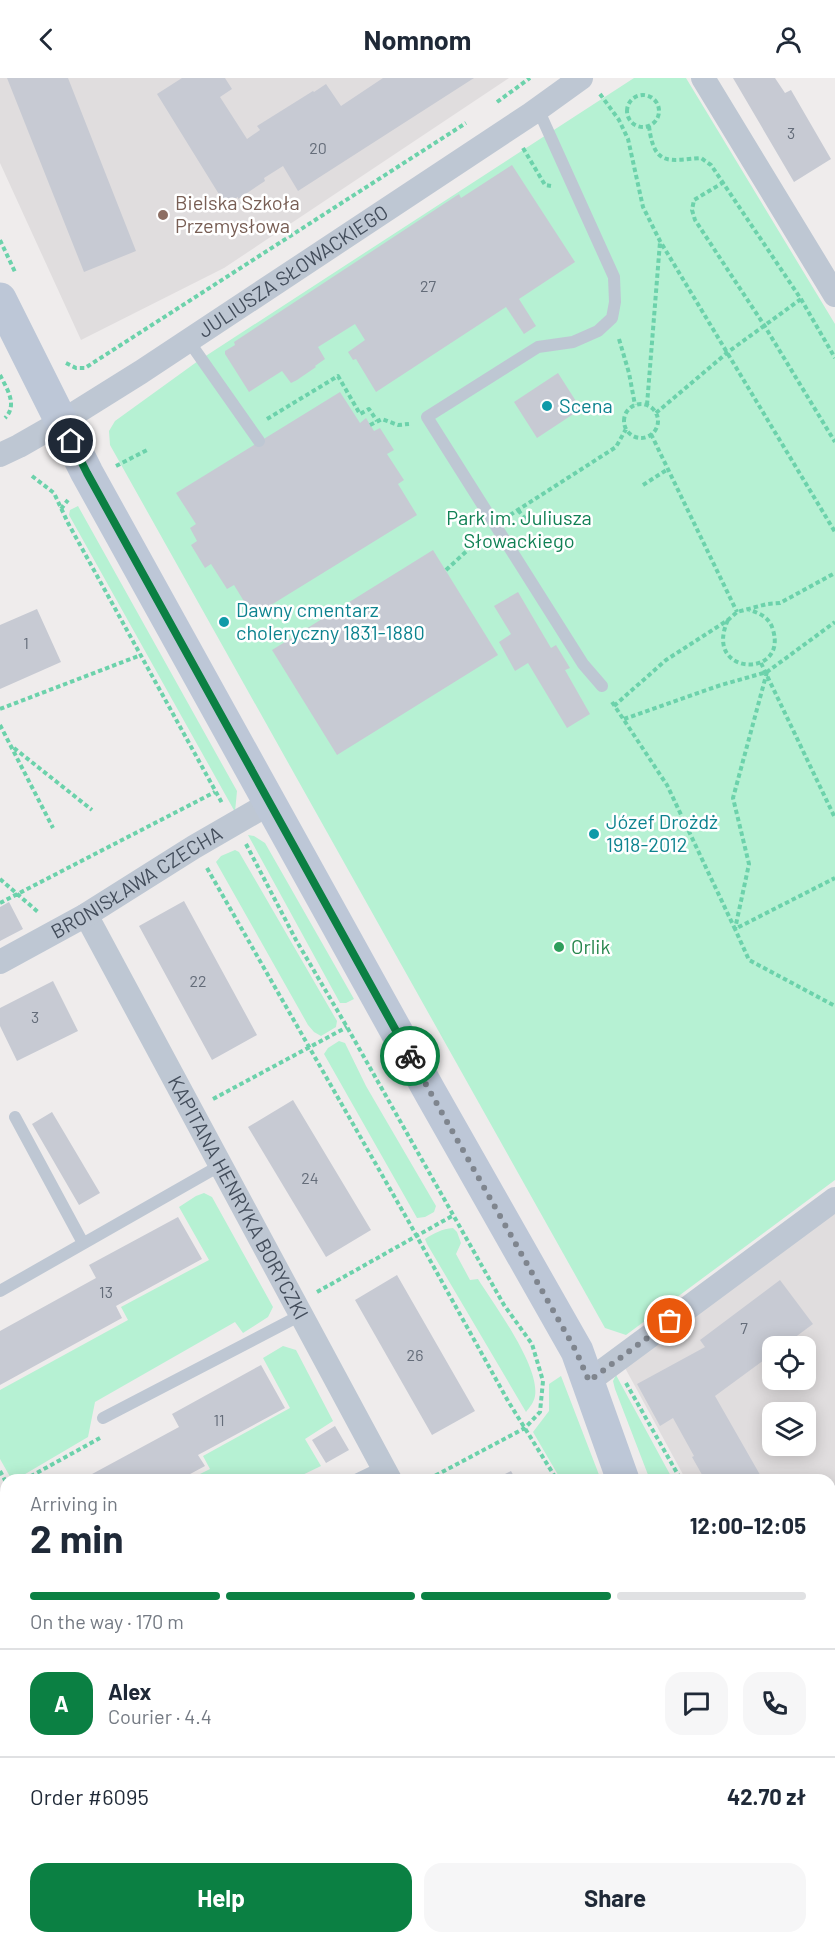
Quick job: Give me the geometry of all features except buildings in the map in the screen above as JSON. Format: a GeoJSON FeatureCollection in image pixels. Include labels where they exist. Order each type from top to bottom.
{"type":"FeatureCollection","features":[{"type":"Feature","properties":{"kind":"street"},"geometry":{"type":"LineString","coordinates":[[703,78],[835,294]]}},
{"type":"Feature","properties":{"kind":"street","name":"JULIUSZA SŁOWACKIEGO"},"geometry":{"type":"LineString","coordinates":[[0,455],[19,447],[61,422],[188,340],[538,109],[569,82]]}},
{"type":"Feature","properties":{"kind":"street"},"geometry":{"type":"LineString","coordinates":[[0,299],[87,473],[430,1092],[571,1341],[589,1381],[621,1474]]}},
{"type":"Feature","properties":{"kind":"street","name":"BRONISŁAWA CZECHA"},"geometry":{"type":"LineString","coordinates":[[0,962],[86,915],[194,847],[270,803]]}},
{"type":"Feature","properties":{"kind":"street","name":"KAPITANA HENRYKA BORYCZKI"},"geometry":{"type":"LineString","coordinates":[[86,915],[387,1474]]}},
{"type":"Feature","properties":{"kind":"street"},"geometry":{"type":"LineString","coordinates":[[589,1381],[835,1199]]}},
{"type":"Feature","properties":{"kind":"lane"},"geometry":{"type":"LineString","coordinates":[[538,109],[614,278],[615,302],[612,318],[598,331],[573,342],[538,347],[427,417],[583,664],[602,686]]}},
{"type":"Feature","properties":{"kind":"lane"},"geometry":{"type":"LineString","coordinates":[[188,340],[259,441]]}},
{"type":"Feature","properties":{"kind":"lane"},"geometry":{"type":"LineString","coordinates":[[15,1117],[83,1243]]}},
{"type":"Feature","properties":{"kind":"lane"},"geometry":{"type":"LineString","coordinates":[[0,1292],[221,1165]]}},
{"type":"Feature","properties":{"kind":"lane"},"geometry":{"type":"LineString","coordinates":[[103,1418],[298,1309]]}},
{"type":"Feature","properties":{"kind":"path"},"geometry":{"type":"LineString","coordinates":[[491,106],[530,78]]}},
{"type":"Feature","properties":{"kind":"path"},"geometry":{"type":"LineString","coordinates":[[600,94],[619,120],[628,140],[643,207],[660,241],[835,532]]}},
{"type":"Feature","properties":{"kind":"path"},"geometry":{"type":"LineString","coordinates":[[645,95],[652,98],[658,105],[659,114],[656,121],[649,126],[641,128],[628,118],[627,109],[636,96],[645,95]]}},
{"type":"Feature","properties":{"kind":"path"},"geometry":{"type":"LineString","coordinates":[[619,120],[628,118]]}},
{"type":"Feature","properties":{"kind":"path"},"geometry":{"type":"LineString","coordinates":[[85,368],[471,119]]}},
{"type":"Feature","properties":{"kind":"path"},"geometry":{"type":"LineString","coordinates":[[649,126],[650,137],[661,157],[669,161],[701,158],[711,165],[801,299],[835,358]]}},
{"type":"Feature","properties":{"kind":"path"},"geometry":{"type":"LineString","coordinates":[[724,182],[694,200],[692,210],[695,220],[764,325],[835,442]]}},
{"type":"Feature","properties":{"kind":"path"},"geometry":{"type":"LineString","coordinates":[[647,405],[660,241]]}},
{"type":"Feature","properties":{"kind":"path"},"geometry":{"type":"LineString","coordinates":[[656,413],[728,352],[801,299]]}},
{"type":"Feature","properties":{"kind":"path"},"geometry":{"type":"LineString","coordinates":[[612,318],[627,363],[635,405]]}},
{"type":"Feature","properties":{"kind":"path"},"geometry":{"type":"LineString","coordinates":[[0,375],[11,400],[10,413],[5,418]]}},
{"type":"Feature","properties":{"kind":"path"},"geometry":{"type":"LineString","coordinates":[[251,428],[338,376],[360,414],[369,409],[377,422]]}},
{"type":"Feature","properties":{"kind":"path"},"geometry":{"type":"LineString","coordinates":[[635,405],[647,405],[656,413],[658,424],[651,434],[641,438],[634,437],[626,429],[624,418],[635,405]]}},
{"type":"Feature","properties":{"kind":"path"},"geometry":{"type":"LineString","coordinates":[[370,425],[382,419],[398,425],[418,423],[427,417]]}},
{"type":"Feature","properties":{"kind":"path"},"geometry":{"type":"LineString","coordinates":[[446,570],[495,524],[616,447],[626,429]]}},
{"type":"Feature","properties":{"kind":"path"},"geometry":{"type":"LineString","coordinates":[[651,434],[737,612]]}},
{"type":"Feature","properties":{"kind":"path"},"geometry":{"type":"LineString","coordinates":[[109,460],[114,468],[149,449]]}},
{"type":"Feature","properties":{"kind":"path"},"geometry":{"type":"LineString","coordinates":[[643,485],[668,469]]}},
{"type":"Feature","properties":{"kind":"path"},"geometry":{"type":"LineString","coordinates":[[32,476],[54,493],[68,523],[225,809]]}},
{"type":"Feature","properties":{"kind":"path"},"geometry":{"type":"LineString","coordinates":[[518,510],[532,527]]}},
{"type":"Feature","properties":{"kind":"path"},"geometry":{"type":"LineString","coordinates":[[614,706],[666,660],[737,612],[766,604],[780,603],[835,573]]}},
{"type":"Feature","properties":{"kind":"path"},"geometry":{"type":"LineString","coordinates":[[728,620],[723,630],[725,651],[734,661],[744,665],[753,666],[762,663],[769,657],[775,637],[772,625],[758,612],[749,610]]}},
{"type":"Feature","properties":{"kind":"path"},"geometry":{"type":"LineString","coordinates":[[624,719],[721,685],[767,672],[835,622]]}},
{"type":"Feature","properties":{"kind":"path"},"geometry":{"type":"LineString","coordinates":[[0,709],[141,655]]}},
{"type":"Feature","properties":{"kind":"path"},"geometry":{"type":"LineString","coordinates":[[762,663],[835,818]]}},
{"type":"Feature","properties":{"kind":"path"},"geometry":{"type":"LineString","coordinates":[[735,929],[749,864],[734,798],[767,672]]}},
{"type":"Feature","properties":{"kind":"path"},"geometry":{"type":"LineString","coordinates":[[609,698],[667,785],[749,960],[835,1005]]}},
{"type":"Feature","properties":{"kind":"path"},"geometry":{"type":"LineString","coordinates":[[0,725],[53,828]]}},
{"type":"Feature","properties":{"kind":"path"},"geometry":{"type":"LineString","coordinates":[[11,746],[92,810]]}},
{"type":"Feature","properties":{"kind":"path"},"geometry":{"type":"LineString","coordinates":[[0,903],[215,792]]}},
{"type":"Feature","properties":{"kind":"path"},"geometry":{"type":"LineString","coordinates":[[242,838],[296,940],[452,1216],[504,1305],[532,1344],[543,1381],[540,1413],[525,1428],[437,1474]]}},
{"type":"Feature","properties":{"kind":"path"},"geometry":{"type":"LineString","coordinates":[[194,847],[508,1401],[553,1474]]}},
{"type":"Feature","properties":{"kind":"path"},"geometry":{"type":"LineString","coordinates":[[735,929],[835,878]]}},
{"type":"Feature","properties":{"kind":"path"},"geometry":{"type":"LineString","coordinates":[[0,879],[58,930]]}},
{"type":"Feature","properties":{"kind":"path"},"geometry":{"type":"LineString","coordinates":[[191,1110],[347,1027]]}},
{"type":"Feature","properties":{"kind":"path"},"geometry":{"type":"LineString","coordinates":[[298,1309],[452,1216]]}},
{"type":"Feature","properties":{"kind":"path"},"geometry":{"type":"LineString","coordinates":[[35,1474],[103,1437],[103,1418]]}},
{"type":"Feature","properties":{"kind":"shaded area","name":"Bielska Szkoła Przemysłowa"},"geometry":{"type":"Polygon","coordinates":[[[0,78],[509,78],[224,268],[81,340],[0,163],[0,78]]]}},
{"type":"Feature","properties":{"kind":"shaded area"},"geometry":{"type":"Polygon","coordinates":[[[835,1213],[835,1474],[683,1474],[624,1366],[835,1213]]]}},
{"type":"Feature","properties":{"kind":"green space","name":"Park im. Juliusza Słowackiego"},"geometry":{"type":"Polygon","coordinates":[[[634,78],[686,78],[835,324],[835,1180],[626,1335],[605,1328],[110,445],[109,431],[115,421],[198,361],[634,78]]]}},
{"type":"Feature","properties":{"kind":"green space"},"geometry":{"type":"Polygon","coordinates":[[[78,506],[237,791],[235,812],[69,515],[70,510],[78,506]]]}},
{"type":"Feature","properties":{"kind":"green space"},"geometry":{"type":"Polygon","coordinates":[[[248,835],[265,843],[354,999],[340,1003],[248,835]]]}},
{"type":"Feature","properties":{"kind":"green space"},"geometry":{"type":"Polygon","coordinates":[[[235,850],[239,852],[337,1021],[336,1027],[321,1036],[308,1025],[216,862],[221,856],[235,850]]]}},
{"type":"Feature","properties":{"kind":"green space"},"geometry":{"type":"Polygon","coordinates":[[[339,1041],[345,1043],[366,1086],[436,1206],[434,1212],[425,1217],[417,1218],[324,1054],[328,1048],[339,1041]]]}},
{"type":"Feature","properties":{"kind":"green space"},"geometry":{"type":"Polygon","coordinates":[[[204,1193],[212,1197],[273,1307],[268,1317],[243,1333],[235,1322],[95,1402],[88,1437],[25,1474],[9,1474],[0,1459],[0,1390],[128,1320],[121,1307],[209,1260],[179,1207],[204,1193]]]}},
{"type":"Feature","properties":{"kind":"green space"},"geometry":{"type":"Polygon","coordinates":[[[453,1228],[461,1243],[456,1254],[470,1280],[478,1279],[514,1336],[530,1369],[535,1383],[535,1396],[526,1412],[425,1239],[445,1229],[453,1228]]]}},
{"type":"Feature","properties":{"kind":"green space"},"geometry":{"type":"Polygon","coordinates":[[[283,1346],[296,1350],[333,1421],[305,1439],[321,1466],[304,1474],[200,1474],[210,1469],[203,1456],[290,1408],[263,1358],[283,1346]]]}},
{"type":"Feature","properties":{"kind":"green space"},"geometry":{"type":"Polygon","coordinates":[[[616,1375],[670,1474],[648,1474],[613,1381],[616,1375]]]}},
{"type":"Feature","properties":{"kind":"green space"},"geometry":{"type":"Polygon","coordinates":[[[561,1376],[599,1474],[558,1474],[533,1432],[549,1411],[549,1384],[561,1376]]]}},
{"type":"Feature","properties":{"kind":"way so far"},"geometry":{"type":"LineString","coordinates":[[410,1056],[576,1351],[589,1381],[670,1321]]}},
{"type":"Feature","properties":{"kind":"place","name":"Bielska Szkoła Przemysłowa"},"geometry":{"type":"Point","coordinates":[163,215]}},
{"type":"Feature","properties":{"kind":"place","name":"Scena"},"geometry":{"type":"Point","coordinates":[547,406]}},
{"type":"Feature","properties":{"kind":"place","name":"Dawny cmentarz choleryczny 1831-1880"},"geometry":{"type":"Point","coordinates":[224,622]}},
{"type":"Feature","properties":{"kind":"place","name":"Józef Drożdż 1918-2012"},"geometry":{"type":"Point","coordinates":[594,834]}},
{"type":"Feature","properties":{"kind":"place","name":"Orlik"},"geometry":{"type":"Point","coordinates":[559,947]}},
{"type":"Feature","properties":{"kind":"route"},"geometry":{"type":"LineString","coordinates":[[71,441],[410,1056]]}}]}
